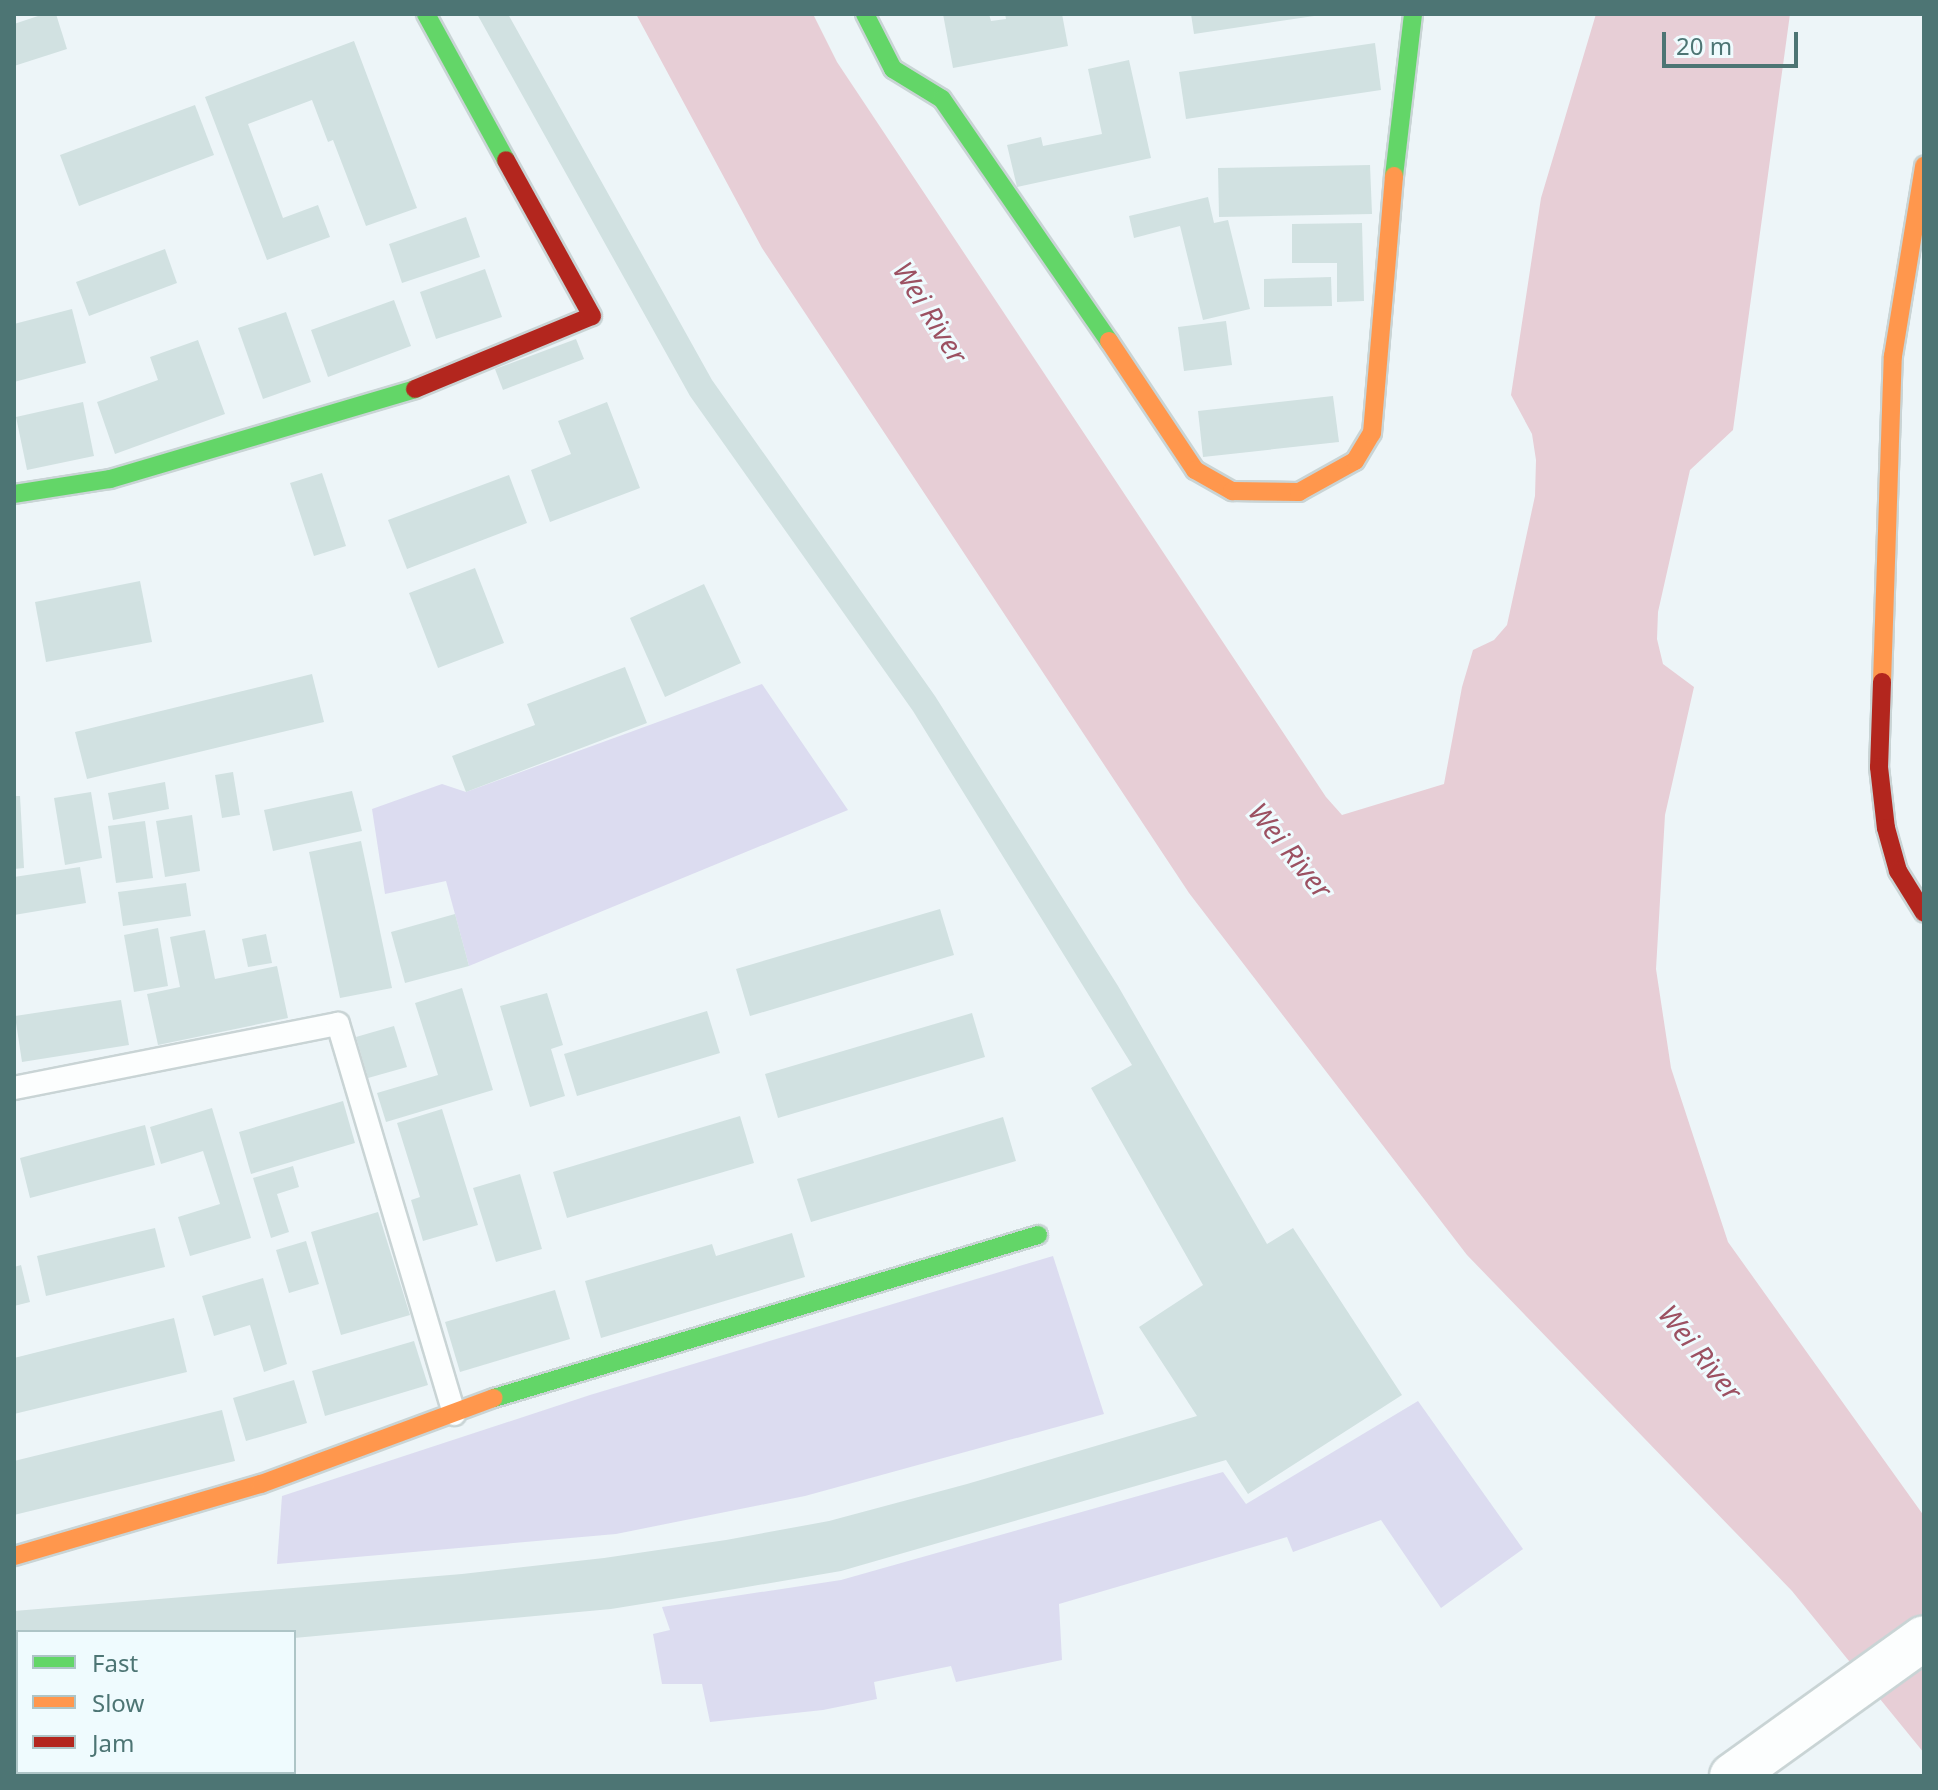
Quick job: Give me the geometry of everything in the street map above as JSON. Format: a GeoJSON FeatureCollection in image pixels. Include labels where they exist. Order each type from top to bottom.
{"type":"FeatureCollection","features":[{"type":"Feature","properties":{"kind":"street"},"geometry":{"type":"LineString","coordinates":[[14,494],[110,479],[399,396],[592,316],[426,14]]}},
{"type":"Feature","properties":{"kind":"street"},"geometry":{"type":"LineString","coordinates":[[865,14],[893,69],[942,99],[1195,470],[1232,491],[1299,492],[1355,461],[1372,433],[1394,175],[1413,14]]}},
{"type":"Feature","properties":{"kind":"street"},"geometry":{"type":"LineString","coordinates":[[1924,166],[1893,356],[1879,767],[1886,828],[1898,871],[1924,913]]}},
{"type":"Feature","properties":{"kind":"street"},"geometry":{"type":"LineString","coordinates":[[14,1556],[261,1484],[503,1395],[1038,1235]]}},
{"type":"Feature","properties":{"kind":"street"},"geometry":{"type":"LineString","coordinates":[[1732,1776],[1924,1638]]}},
{"type":"Feature","properties":{"kind":"lane"},"geometry":{"type":"LineString","coordinates":[[14,1088],[338,1024],[454,1414]]}},
{"type":"Feature","properties":{"kind":"shaded area"},"geometry":{"type":"Polygon","coordinates":[[[762,684],[848,810],[469,966],[446,881],[385,894],[372,809],[442,784],[466,792],[762,684]]]}},
{"type":"Feature","properties":{"kind":"shaded area"},"geometry":{"type":"Polygon","coordinates":[[[1053,1256],[1104,1414],[805,1496],[616,1534],[277,1564],[282,1496],[590,1395],[1053,1256]]]}},
{"type":"Feature","properties":{"kind":"shaded area"},"geometry":{"type":"Polygon","coordinates":[[[1418,1401],[1523,1549],[1441,1608],[1381,1520],[1293,1552],[1287,1537],[1059,1604],[1062,1660],[956,1682],[951,1666],[874,1682],[877,1699],[823,1710],[710,1722],[702,1684],[662,1684],[653,1634],[670,1630],[662,1607],[841,1580],[1223,1472],[1246,1504],[1418,1401]]]}},
{"type":"Feature","properties":{"kind":"water","name":"Wei River"},"geometry":{"type":"Polygon","coordinates":[[[636,14],[813,14],[837,62],[1326,797],[1342,815],[1444,784],[1462,687],[1473,650],[1494,640],[1507,625],[1535,496],[1536,460],[1532,434],[1511,395],[1541,198],[1596,14],[1790,14],[1733,430],[1690,470],[1658,612],[1657,639],[1663,664],[1694,687],[1665,815],[1656,969],[1671,1068],[1728,1242],[1924,1516],[1924,1753],[1792,1591],[1467,1255],[1189,893],[762,248],[636,14]]]}},
{"type":"Feature","properties":{"kind":"building"},"geometry":{"type":"Polygon","coordinates":[[[44,14],[56,14],[67,49],[14,66],[14,24],[44,14]]]}},
{"type":"Feature","properties":{"kind":"building"},"geometry":{"type":"Polygon","coordinates":[[[477,14],[508,14],[712,380],[935,696],[1118,986],[1267,1244],[1293,1228],[1402,1395],[1248,1494],[1226,1460],[841,1571],[735,1589],[611,1609],[296,1638],[296,1630],[16,1630],[14,1662],[14,1611],[462,1574],[726,1540],[829,1521],[1197,1416],[1139,1327],[1203,1285],[1091,1088],[1132,1065],[913,711],[690,396],[477,14]]]}},
{"type":"Feature","properties":{"kind":"building"},"geometry":{"type":"Polygon","coordinates":[[[943,14],[989,14],[991,21],[1006,19],[1005,14],[1062,14],[1068,46],[953,68],[943,14]]]}},
{"type":"Feature","properties":{"kind":"building"},"geometry":{"type":"Polygon","coordinates":[[[1191,14],[1314,14],[1314,16],[1194,34],[1191,14]]]}},
{"type":"Feature","properties":{"kind":"building"},"geometry":{"type":"Polygon","coordinates":[[[354,41],[417,208],[366,226],[333,140],[328,142],[312,100],[248,124],[283,218],[318,205],[330,237],[267,260],[205,97],[354,41]]]}},
{"type":"Feature","properties":{"kind":"building"},"geometry":{"type":"Polygon","coordinates":[[[1375,43],[1381,90],[1186,119],[1179,72],[1375,43]]]}},
{"type":"Feature","properties":{"kind":"building"},"geometry":{"type":"Polygon","coordinates":[[[1129,60],[1151,158],[1017,187],[1007,145],[1041,137],[1043,146],[1102,134],[1088,69],[1129,60]]]}},
{"type":"Feature","properties":{"kind":"building"},"geometry":{"type":"Polygon","coordinates":[[[195,105],[214,155],[79,206],[60,155],[195,105]]]}},
{"type":"Feature","properties":{"kind":"building"},"geometry":{"type":"Polygon","coordinates":[[[1370,165],[1372,214],[1219,217],[1218,168],[1370,165]]]}},
{"type":"Feature","properties":{"kind":"building"},"geometry":{"type":"Polygon","coordinates":[[[1208,197],[1214,223],[1228,220],[1250,309],[1203,320],[1180,226],[1134,238],[1129,216],[1208,197]]]}},
{"type":"Feature","properties":{"kind":"building"},"geometry":{"type":"Polygon","coordinates":[[[466,217],[480,257],[402,283],[389,244],[466,217]]]}},
{"type":"Feature","properties":{"kind":"building"},"geometry":{"type":"Polygon","coordinates":[[[1362,223],[1364,301],[1337,302],[1337,263],[1292,263],[1292,224],[1362,223]]]}},
{"type":"Feature","properties":{"kind":"building"},"geometry":{"type":"Polygon","coordinates":[[[165,249],[177,283],[89,316],[76,282],[165,249]]]}},
{"type":"Feature","properties":{"kind":"building"},"geometry":{"type":"Polygon","coordinates":[[[485,269],[502,317],[436,339],[420,292],[485,269]]]}},
{"type":"Feature","properties":{"kind":"building"},"geometry":{"type":"Polygon","coordinates":[[[1331,277],[1332,306],[1264,307],[1264,279],[1331,277]]]}},
{"type":"Feature","properties":{"kind":"building"},"geometry":{"type":"Polygon","coordinates":[[[394,300],[411,346],[328,377],[311,330],[394,300]]]}},
{"type":"Feature","properties":{"kind":"building"},"geometry":{"type":"Polygon","coordinates":[[[72,309],[86,363],[14,382],[14,324],[72,309]]]}},
{"type":"Feature","properties":{"kind":"building"},"geometry":{"type":"Polygon","coordinates":[[[286,312],[311,382],[263,399],[238,328],[286,312]]]}},
{"type":"Feature","properties":{"kind":"building"},"geometry":{"type":"Polygon","coordinates":[[[1226,321],[1232,365],[1184,371],[1178,327],[1226,321]]]}},
{"type":"Feature","properties":{"kind":"building"},"geometry":{"type":"Polygon","coordinates":[[[576,339],[584,359],[503,390],[495,369],[576,339]]]}},
{"type":"Feature","properties":{"kind":"building"},"geometry":{"type":"Polygon","coordinates":[[[198,340],[225,414],[115,454],[97,402],[158,380],[150,357],[198,340]]]}},
{"type":"Feature","properties":{"kind":"building"},"geometry":{"type":"Polygon","coordinates":[[[1333,396],[1339,442],[1203,457],[1198,411],[1333,396]]]}},
{"type":"Feature","properties":{"kind":"building"},"geometry":{"type":"Polygon","coordinates":[[[83,402],[94,456],[27,470],[16,417],[83,402]]]}},
{"type":"Feature","properties":{"kind":"building"},"geometry":{"type":"Polygon","coordinates":[[[607,402],[640,488],[550,522],[531,470],[571,454],[558,421],[607,402]]]}},
{"type":"Feature","properties":{"kind":"building"},"geometry":{"type":"Polygon","coordinates":[[[322,473],[346,546],[314,556],[290,483],[322,473]]]}},
{"type":"Feature","properties":{"kind":"building"},"geometry":{"type":"Polygon","coordinates":[[[509,475],[527,523],[407,569],[388,520],[509,475]]]}},
{"type":"Feature","properties":{"kind":"building"},"geometry":{"type":"Polygon","coordinates":[[[475,568],[504,643],[438,668],[409,593],[475,568]]]}},
{"type":"Feature","properties":{"kind":"building"},"geometry":{"type":"Polygon","coordinates":[[[140,581],[152,642],[46,662],[35,602],[140,581]]]}},
{"type":"Feature","properties":{"kind":"building"},"geometry":{"type":"Polygon","coordinates":[[[704,584],[741,663],[665,697],[630,618],[704,584]]]}},
{"type":"Feature","properties":{"kind":"building"},"geometry":{"type":"Polygon","coordinates":[[[625,667],[647,723],[466,792],[452,756],[535,725],[527,704],[625,667]]]}},
{"type":"Feature","properties":{"kind":"building"},"geometry":{"type":"Polygon","coordinates":[[[312,674],[324,722],[87,779],[75,732],[312,674]]]}},
{"type":"Feature","properties":{"kind":"building"},"geometry":{"type":"Polygon","coordinates":[[[233,772],[240,815],[222,818],[215,775],[233,772]]]}},
{"type":"Feature","properties":{"kind":"building"},"geometry":{"type":"Polygon","coordinates":[[[165,782],[169,809],[113,820],[108,793],[165,782]]]}},
{"type":"Feature","properties":{"kind":"building"},"geometry":{"type":"Polygon","coordinates":[[[352,791],[362,831],[273,851],[264,810],[352,791]]]}},
{"type":"Feature","properties":{"kind":"building"},"geometry":{"type":"Polygon","coordinates":[[[91,792],[102,858],[65,865],[54,798],[91,792]]]}},
{"type":"Feature","properties":{"kind":"building"},"geometry":{"type":"Polygon","coordinates":[[[14,796],[20,796],[24,868],[14,869],[14,796]]]}},
{"type":"Feature","properties":{"kind":"building"},"geometry":{"type":"Polygon","coordinates":[[[192,815],[200,871],[165,877],[156,821],[192,815]]]}},
{"type":"Feature","properties":{"kind":"building"},"geometry":{"type":"Polygon","coordinates":[[[145,821],[153,878],[116,883],[108,826],[145,821]]]}},
{"type":"Feature","properties":{"kind":"building"},"geometry":{"type":"Polygon","coordinates":[[[361,841],[392,988],[340,998],[309,852],[361,841]]]}},
{"type":"Feature","properties":{"kind":"building"},"geometry":{"type":"Polygon","coordinates":[[[80,867],[86,903],[14,915],[14,877],[80,867]]]}},
{"type":"Feature","properties":{"kind":"building"},"geometry":{"type":"Polygon","coordinates":[[[186,883],[191,916],[123,926],[118,892],[186,883]]]}},
{"type":"Feature","properties":{"kind":"building"},"geometry":{"type":"Polygon","coordinates":[[[940,909],[954,955],[750,1016],[736,969],[940,909]]]}},
{"type":"Feature","properties":{"kind":"building"},"geometry":{"type":"Polygon","coordinates":[[[455,914],[469,966],[405,983],[391,932],[455,914]]]}},
{"type":"Feature","properties":{"kind":"building"},"geometry":{"type":"Polygon","coordinates":[[[158,928],[168,986],[134,992],[124,935],[158,928]]]}},
{"type":"Feature","properties":{"kind":"building"},"geometry":{"type":"Polygon","coordinates":[[[205,930],[215,979],[277,966],[288,1018],[158,1045],[147,994],[180,987],[170,937],[205,930]]]}},
{"type":"Feature","properties":{"kind":"building"},"geometry":{"type":"Polygon","coordinates":[[[266,934],[272,963],[248,967],[242,939],[266,934]]]}},
{"type":"Feature","properties":{"kind":"building"},"geometry":{"type":"Polygon","coordinates":[[[462,988],[493,1090],[386,1122],[377,1093],[438,1075],[415,1003],[462,988]]]}},
{"type":"Feature","properties":{"kind":"building"},"geometry":{"type":"Polygon","coordinates":[[[547,993],[563,1045],[551,1049],[565,1096],[530,1107],[500,1006],[547,993]]]}},
{"type":"Feature","properties":{"kind":"building"},"geometry":{"type":"Polygon","coordinates":[[[121,1000],[129,1045],[22,1062],[15,1016],[121,1000]]]}},
{"type":"Feature","properties":{"kind":"building"},"geometry":{"type":"Polygon","coordinates":[[[707,1011],[720,1053],[577,1096],[564,1054],[707,1011]]]}},
{"type":"Feature","properties":{"kind":"building"},"geometry":{"type":"Polygon","coordinates":[[[972,1013],[985,1057],[778,1118],[765,1074],[972,1013]]]}},
{"type":"Feature","properties":{"kind":"building"},"geometry":{"type":"Polygon","coordinates":[[[394,1026],[407,1067],[368,1078],[356,1037],[394,1026]]]}},
{"type":"Feature","properties":{"kind":"building"},"geometry":{"type":"Polygon","coordinates":[[[343,1101],[355,1143],[251,1174],[239,1132],[343,1101]]]}},
{"type":"Feature","properties":{"kind":"building"},"geometry":{"type":"Polygon","coordinates":[[[212,1108],[251,1238],[190,1256],[178,1217],[220,1204],[203,1151],[161,1164],[150,1127],[212,1108]]]}},
{"type":"Feature","properties":{"kind":"building"},"geometry":{"type":"Polygon","coordinates":[[[442,1109],[478,1225],[423,1241],[411,1200],[420,1197],[397,1123],[442,1109]]]}},
{"type":"Feature","properties":{"kind":"building"},"geometry":{"type":"Polygon","coordinates":[[[740,1116],[754,1163],[567,1218],[553,1172],[740,1116]]]}},
{"type":"Feature","properties":{"kind":"building"},"geometry":{"type":"Polygon","coordinates":[[[1003,1117],[1016,1161],[811,1222],[797,1179],[1003,1117]]]}},
{"type":"Feature","properties":{"kind":"building"},"geometry":{"type":"Polygon","coordinates":[[[145,1125],[155,1165],[30,1198],[20,1158],[145,1125]]]}},
{"type":"Feature","properties":{"kind":"building"},"geometry":{"type":"Polygon","coordinates":[[[293,1166],[299,1187],[277,1194],[289,1232],[271,1238],[253,1178],[293,1166]]]}},
{"type":"Feature","properties":{"kind":"building"},"geometry":{"type":"Polygon","coordinates":[[[520,1174],[542,1249],[496,1262],[473,1188],[520,1174]]]}},
{"type":"Feature","properties":{"kind":"building"},"geometry":{"type":"Polygon","coordinates":[[[378,1212],[410,1315],[341,1335],[311,1232],[378,1212]]]}},
{"type":"Feature","properties":{"kind":"building"},"geometry":{"type":"Polygon","coordinates":[[[155,1228],[165,1267],[46,1296],[37,1256],[155,1228]]]}},
{"type":"Feature","properties":{"kind":"building"},"geometry":{"type":"Polygon","coordinates":[[[792,1233],[805,1277],[601,1338],[585,1281],[712,1244],[716,1256],[792,1233]]]}},
{"type":"Feature","properties":{"kind":"building"},"geometry":{"type":"Polygon","coordinates":[[[306,1241],[319,1284],[289,1293],[276,1250],[306,1241]]]}},
{"type":"Feature","properties":{"kind":"building"},"geometry":{"type":"Polygon","coordinates":[[[21,1265],[30,1302],[14,1306],[14,1267],[21,1265]]]}},
{"type":"Feature","properties":{"kind":"building"},"geometry":{"type":"Polygon","coordinates":[[[263,1278],[287,1364],[264,1372],[250,1325],[214,1336],[202,1296],[263,1278]]]}},
{"type":"Feature","properties":{"kind":"building"},"geometry":{"type":"Polygon","coordinates":[[[555,1290],[570,1339],[460,1372],[445,1322],[555,1290]]]}},
{"type":"Feature","properties":{"kind":"building"},"geometry":{"type":"Polygon","coordinates":[[[174,1318],[187,1372],[14,1414],[14,1358],[174,1318]]]}},
{"type":"Feature","properties":{"kind":"building"},"geometry":{"type":"Polygon","coordinates":[[[414,1341],[428,1385],[325,1416],[312,1371],[414,1341]]]}},
{"type":"Feature","properties":{"kind":"building"},"geometry":{"type":"Polygon","coordinates":[[[294,1380],[307,1423],[246,1441],[233,1398],[294,1380]]]}},
{"type":"Feature","properties":{"kind":"building"},"geometry":{"type":"Polygon","coordinates":[[[222,1410],[235,1461],[14,1515],[14,1461],[222,1410]]]}},
{"type":"Feature","properties":{"kind":"traffic: fast"},"geometry":{"type":"LineString","coordinates":[[426,14],[506,160]]}},
{"type":"Feature","properties":{"kind":"traffic: fast"},"geometry":{"type":"LineString","coordinates":[[865,14],[893,69],[942,99],[1109,341]]}},
{"type":"Feature","properties":{"kind":"traffic: fast"},"geometry":{"type":"LineString","coordinates":[[1394,176],[1413,14]]}},
{"type":"Feature","properties":{"kind":"traffic: fast"},"geometry":{"type":"LineString","coordinates":[[14,494],[110,479],[415,389]]}},
{"type":"Feature","properties":{"kind":"traffic: fast"},"geometry":{"type":"LineString","coordinates":[[494,1398],[1038,1235]]}},
{"type":"Feature","properties":{"kind":"traffic: slow"},"geometry":{"type":"LineString","coordinates":[[1882,682],[1893,356],[1924,166]]}},
{"type":"Feature","properties":{"kind":"traffic: slow"},"geometry":{"type":"LineString","coordinates":[[1109,341],[1195,470],[1232,491],[1299,492],[1355,461],[1372,433],[1394,176]]}},
{"type":"Feature","properties":{"kind":"traffic: slow"},"geometry":{"type":"LineString","coordinates":[[14,1556],[261,1484],[494,1398]]}},
{"type":"Feature","properties":{"kind":"traffic: jam"},"geometry":{"type":"LineString","coordinates":[[415,389],[592,316],[506,160]]}},
{"type":"Feature","properties":{"kind":"traffic: jam"},"geometry":{"type":"LineString","coordinates":[[1882,682],[1879,767],[1886,828],[1898,871],[1924,913]]}}]}
